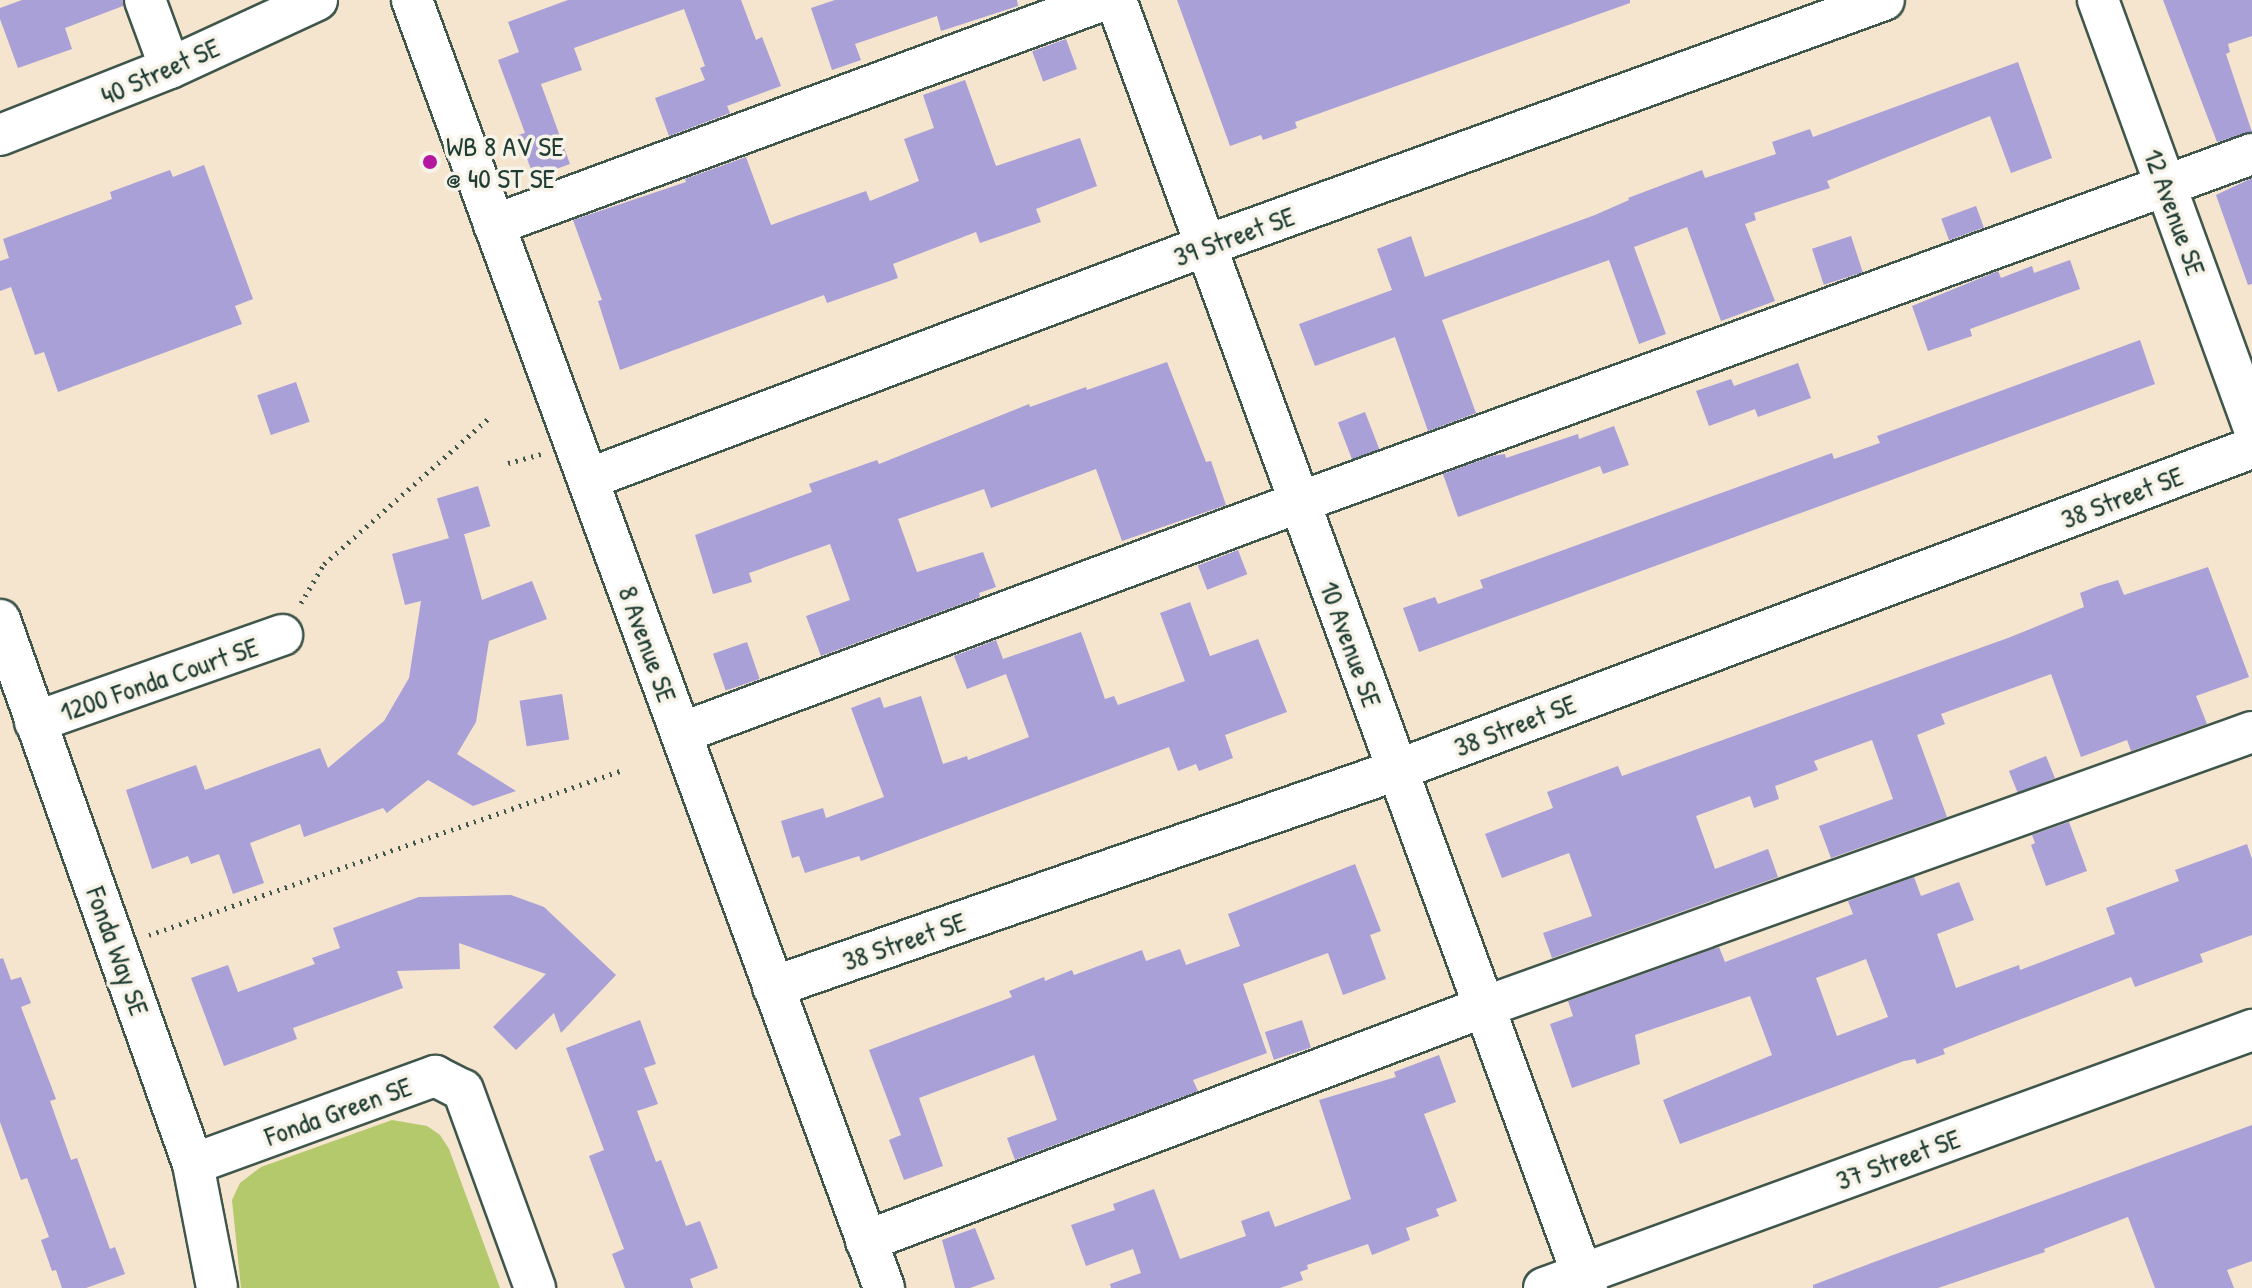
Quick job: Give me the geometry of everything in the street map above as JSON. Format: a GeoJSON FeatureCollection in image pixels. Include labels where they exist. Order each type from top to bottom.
{"type":"FeatureCollection","features":[{"type":"Feature","properties":{"kind":"street"},"geometry":{"type":"LineString","coordinates":[[145,0],[170,68]]}},
{"type":"Feature","properties":{"kind":"street","name":"40 Street SE"},"geometry":{"type":"LineString","coordinates":[[0,135],[170,68],[317,0]]}},
{"type":"Feature","properties":{"kind":"street","name":"8 Avenue SE"},"geometry":{"type":"LineString","coordinates":[[412,0],[884,1288]]}},
{"type":"Feature","properties":{"kind":"street"},"geometry":{"type":"LineString","coordinates":[[494,225],[1104,0]]}},
{"type":"Feature","properties":{"kind":"street","name":"10 Avenue SE"},"geometry":{"type":"LineString","coordinates":[[1116,0],[1585,1281]]}},
{"type":"Feature","properties":{"kind":"street","name":"39 Street SE"},"geometry":{"type":"LineString","coordinates":[[588,479],[1205,246],[1884,0]]}},
{"type":"Feature","properties":{"kind":"street","name":"12 Avenue SE"},"geometry":{"type":"LineString","coordinates":[[2098,0],[2252,424]]}},
{"type":"Feature","properties":{"kind":"street"},"geometry":{"type":"LineString","coordinates":[[681,733],[1300,502],[2252,154]]}},
{"type":"Feature","properties":{"kind":"street","name":"38 Street SE"},"geometry":{"type":"LineString","coordinates":[[773,987],[1397,770],[2252,448]]}},
{"type":"Feature","properties":{"kind":"street","name":"Fonda Way SE"},"geometry":{"type":"LineString","coordinates":[[0,620],[193,1164],[217,1288]]}},
{"type":"Feature","properties":{"kind":"street","name":"1200 Fonda Court SE"},"geometry":{"type":"LineString","coordinates":[[35,722],[282,635]]}},
{"type":"Feature","properties":{"kind":"street"},"geometry":{"type":"LineString","coordinates":[[866,1241],[1484,1007],[2252,732]]}},
{"type":"Feature","properties":{"kind":"street","name":"37 Street SE"},"geometry":{"type":"LineString","coordinates":[[1544,1288],[1585,1281],[2252,1030]]}},
{"type":"Feature","properties":{"kind":"street","name":"Fonda Green SE"},"geometry":{"type":"LineString","coordinates":[[193,1164],[435,1076],[463,1090],[535,1288]]}},
{"type":"Feature","properties":{"kind":"path"},"geometry":{"type":"LineString","coordinates":[[282,635],[324,564],[490,417]]}},
{"type":"Feature","properties":{"kind":"path"},"geometry":{"type":"LineString","coordinates":[[116,946],[620,771]]}},
{"type":"Feature","properties":{"kind":"green space"},"geometry":{"type":"Polygon","coordinates":[[[392,1120],[427,1126],[440,1135],[449,1149],[500,1288],[241,1288],[232,1200],[240,1183],[261,1167],[392,1120]]]}},
{"type":"Feature","properties":{"kind":"building"},"geometry":{"type":"Polygon","coordinates":[[[22,0],[123,0],[123,6],[65,28],[72,49],[18,68],[0,19],[0,8],[22,0]]]}},
{"type":"Feature","properties":{"kind":"building"},"geometry":{"type":"Polygon","coordinates":[[[568,0],[741,0],[756,40],[762,37],[781,86],[727,106],[730,113],[669,136],[655,98],[705,80],[700,68],[705,66],[684,9],[574,48],[582,70],[541,84],[570,164],[534,177],[518,135],[525,133],[498,60],[519,52],[508,22],[568,0]]]}},
{"type":"Feature","properties":{"kind":"building"},"geometry":{"type":"Polygon","coordinates":[[[835,0],[1017,0],[1018,6],[941,31],[937,16],[855,44],[861,60],[832,70],[811,8],[835,0]]]}},
{"type":"Feature","properties":{"kind":"building"},"geometry":{"type":"Polygon","coordinates":[[[1177,0],[1630,0],[1630,3],[1295,122],[1297,128],[1263,140],[1261,135],[1230,146],[1177,0]]]}},
{"type":"Feature","properties":{"kind":"building"},"geometry":{"type":"Polygon","coordinates":[[[2163,0],[2252,0],[2252,36],[2228,44],[2230,52],[2226,54],[2252,132],[2217,142],[2163,0]]]}},
{"type":"Feature","properties":{"kind":"building"},"geometry":{"type":"Polygon","coordinates":[[[1066,39],[1077,69],[1043,81],[1032,51],[1066,39]]]}},
{"type":"Feature","properties":{"kind":"building"},"geometry":{"type":"Polygon","coordinates":[[[2018,62],[2052,158],[2011,173],[1990,116],[1827,181],[1830,188],[1754,213],[1756,220],[1745,224],[1775,301],[1721,321],[1687,227],[1634,247],[1666,334],[1639,344],[1609,260],[1442,320],[1476,413],[1428,431],[1395,337],[1315,366],[1299,324],[1392,290],[1377,249],[1411,236],[1425,277],[1595,215],[1628,198],[1702,170],[1705,178],[1776,154],[1772,142],[1810,129],[1813,137],[2018,62]]]}},
{"type":"Feature","properties":{"kind":"building"},"geometry":{"type":"Polygon","coordinates":[[[965,80],[996,166],[1080,138],[1097,186],[1036,209],[1041,222],[980,243],[976,232],[893,264],[898,278],[827,303],[824,295],[620,370],[598,301],[602,300],[573,220],[686,182],[685,179],[746,157],[771,225],[866,191],[870,201],[919,181],[904,139],[934,128],[923,95],[965,80]]]}},
{"type":"Feature","properties":{"kind":"building"},"geometry":{"type":"Polygon","coordinates":[[[204,165],[253,299],[235,306],[242,324],[58,392],[44,352],[35,355],[11,287],[0,291],[0,261],[9,258],[3,239],[112,199],[110,192],[170,170],[173,177],[204,165]]]}},
{"type":"Feature","properties":{"kind":"building"},"geometry":{"type":"Polygon","coordinates":[[[2252,178],[2252,284],[2248,285],[2216,195],[2252,178]]]}},
{"type":"Feature","properties":{"kind":"building"},"geometry":{"type":"Polygon","coordinates":[[[1976,206],[1984,228],[1949,240],[1941,219],[1976,206]]]}},
{"type":"Feature","properties":{"kind":"building"},"geometry":{"type":"Polygon","coordinates":[[[1851,236],[1863,272],[1824,285],[1812,249],[1851,236]]]}},
{"type":"Feature","properties":{"kind":"building"},"geometry":{"type":"Polygon","coordinates":[[[2070,260],[2080,289],[1970,329],[1972,336],[1928,351],[1912,306],[1998,271],[2001,278],[2032,266],[2034,273],[2070,260]]]}},
{"type":"Feature","properties":{"kind":"building"},"geometry":{"type":"Polygon","coordinates":[[[2140,340],[2155,384],[1419,652],[1403,608],[1435,597],[1438,604],[1483,588],[1480,580],[1832,453],[1834,459],[1880,443],[1877,436],[2140,340]]]}},
{"type":"Feature","properties":{"kind":"building"},"geometry":{"type":"Polygon","coordinates":[[[1167,362],[1206,462],[1211,461],[1226,505],[1122,541],[1096,469],[991,508],[984,489],[898,519],[917,572],[983,552],[996,587],[979,593],[980,597],[821,656],[806,616],[850,600],[830,544],[749,573],[752,582],[713,594],[695,535],[812,492],[809,484],[877,460],[879,464],[1029,404],[1030,407],[1086,387],[1087,390],[1167,362]]]}},
{"type":"Feature","properties":{"kind":"building"},"geometry":{"type":"Polygon","coordinates":[[[1798,363],[1811,398],[1758,417],[1755,409],[1709,426],[1696,391],[1731,379],[1734,386],[1798,363]]]}},
{"type":"Feature","properties":{"kind":"building"},"geometry":{"type":"Polygon","coordinates":[[[296,382],[310,422],[271,435],[257,395],[296,382]]]}},
{"type":"Feature","properties":{"kind":"building"},"geometry":{"type":"Polygon","coordinates":[[[1365,412],[1379,449],[1352,460],[1338,422],[1365,412]]]}},
{"type":"Feature","properties":{"kind":"building"},"geometry":{"type":"Polygon","coordinates":[[[1614,426],[1629,465],[1603,474],[1600,466],[1458,517],[1443,474],[1492,456],[1505,454],[1506,458],[1578,434],[1579,439],[1614,426]]]}},
{"type":"Feature","properties":{"kind":"building"},"geometry":{"type":"Polygon","coordinates":[[[478,486],[490,526],[449,539],[437,499],[478,486]]]}},
{"type":"Feature","properties":{"kind":"building"},"geometry":{"type":"Polygon","coordinates":[[[464,534],[482,600],[532,581],[547,619],[489,641],[476,722],[457,754],[516,791],[473,806],[428,780],[387,813],[383,808],[304,837],[300,824],[250,843],[264,883],[233,894],[219,854],[191,864],[188,856],[152,869],[126,790],[196,765],[205,790],[320,748],[328,768],[384,721],[409,678],[421,601],[405,605],[392,554],[464,534]]]}},
{"type":"Feature","properties":{"kind":"building"},"geometry":{"type":"Polygon","coordinates":[[[1238,550],[1247,574],[1207,590],[1198,565],[1238,550]]]}},
{"type":"Feature","properties":{"kind":"building"},"geometry":{"type":"Polygon","coordinates":[[[2208,567],[2249,677],[2196,696],[2207,724],[2131,751],[2127,740],[2081,757],[2051,674],[1941,714],[1945,724],[1917,735],[1947,817],[1831,858],[1819,826],[1893,799],[1872,740],[1814,761],[1818,770],[1775,786],[1779,799],[1754,808],[1750,796],[1696,816],[1715,869],[1768,849],[1778,877],[1552,958],[1543,933],[1592,916],[1569,853],[1502,878],[1485,834],[1553,808],[1547,792],[1618,766],[1622,776],[2008,638],[2084,607],[2080,593],[2098,586],[2118,580],[2124,595],[2208,567]]]}},
{"type":"Feature","properties":{"kind":"building"},"geometry":{"type":"Polygon","coordinates":[[[1190,602],[1210,656],[1258,639],[1287,712],[1225,735],[1233,758],[1199,771],[1196,764],[1178,771],[1169,747],[861,861],[859,856],[805,873],[799,856],[792,858],[781,821],[823,808],[826,818],[884,797],[851,708],[880,697],[884,708],[921,696],[943,764],[967,756],[968,760],[1029,737],[1006,674],[967,689],[954,656],[996,640],[1003,659],[1081,632],[1105,699],[1114,696],[1118,705],[1185,681],[1160,613],[1190,602]]]}},
{"type":"Feature","properties":{"kind":"building"},"geometry":{"type":"Polygon","coordinates":[[[747,642],[760,679],[726,691],[713,654],[747,642]]]}},
{"type":"Feature","properties":{"kind":"building"},"geometry":{"type":"Polygon","coordinates":[[[562,694],[569,739],[527,746],[520,701],[562,694]]]}},
{"type":"Feature","properties":{"kind":"building"},"geometry":{"type":"Polygon","coordinates":[[[2046,756],[2055,778],[2018,793],[2009,771],[2046,756]]]}},
{"type":"Feature","properties":{"kind":"building"},"geometry":{"type":"Polygon","coordinates":[[[2069,822],[2087,871],[2046,886],[2031,845],[2035,843],[2032,835],[2069,822]]]}},
{"type":"Feature","properties":{"kind":"building"},"geometry":{"type":"Polygon","coordinates":[[[2247,844],[2252,859],[2252,935],[2200,954],[2203,962],[2135,987],[2131,977],[1943,1049],[1945,1054],[1917,1064],[1915,1059],[1904,1061],[1680,1144],[1663,1100],[1772,1055],[1750,996],[1635,1035],[1640,1064],[1572,1088],[1550,1024],[1573,1016],[1568,1001],[1719,947],[1725,962],[1853,914],[1848,901],[1914,877],[1921,896],[1959,882],[1974,920],[1937,934],[1956,988],[2019,965],[2020,970],[2115,934],[2106,908],[2179,881],[2175,870],[2247,844]],[[1866,959],[1816,978],[1837,1036],[1888,1017],[1866,959]]]}},
{"type":"Feature","properties":{"kind":"building"},"geometry":{"type":"Polygon","coordinates":[[[1355,864],[1381,931],[1370,935],[1386,979],[1343,995],[1328,953],[1243,984],[1267,1053],[1193,1080],[1198,1091],[1015,1160],[1007,1138],[1057,1120],[1034,1055],[919,1098],[943,1166],[904,1180],[889,1140],[901,1135],[869,1050],[1012,997],[1009,991],[1044,977],[1045,981],[1072,970],[1074,975],[1142,950],[1146,961],[1180,949],[1186,965],[1240,946],[1228,914],[1355,864]]]}},
{"type":"Feature","properties":{"kind":"building"},"geometry":{"type":"Polygon","coordinates":[[[511,895],[544,907],[616,975],[561,1033],[554,1013],[516,1050],[493,1027],[546,974],[459,943],[460,969],[397,971],[403,988],[293,1028],[297,1039],[224,1066],[191,978],[228,965],[238,992],[315,964],[312,958],[340,948],[333,928],[419,897],[511,895]]]}},
{"type":"Feature","properties":{"kind":"building"},"geometry":{"type":"Polygon","coordinates":[[[3,958],[11,980],[21,977],[31,1003],[21,1007],[56,1099],[50,1101],[71,1160],[77,1158],[110,1249],[115,1247],[125,1274],[86,1288],[62,1288],[56,1270],[52,1271],[41,1240],[49,1237],[27,1178],[21,1180],[0,1122],[0,959],[3,958]]]}},
{"type":"Feature","properties":{"kind":"building"},"geometry":{"type":"Polygon","coordinates":[[[640,1020],[656,1064],[644,1068],[658,1104],[637,1111],[656,1162],[661,1160],[686,1226],[700,1221],[718,1268],[690,1279],[693,1288],[625,1288],[612,1254],[624,1249],[589,1156],[604,1150],[566,1048],[640,1020]]]}},
{"type":"Feature","properties":{"kind":"building"},"geometry":{"type":"Polygon","coordinates":[[[1302,1020],[1311,1048],[1274,1060],[1265,1032],[1302,1020]]]}},
{"type":"Feature","properties":{"kind":"building"},"geometry":{"type":"Polygon","coordinates":[[[1439,1055],[1456,1102],[1424,1114],[1457,1201],[1436,1209],[1439,1216],[1406,1228],[1410,1240],[1372,1255],[1368,1244],[1307,1265],[1308,1269],[1300,1272],[1303,1280],[1280,1288],[1111,1288],[1110,1284],[1141,1273],[1133,1249],[1086,1266],[1071,1225],[1115,1210],[1113,1204],[1154,1189],[1180,1259],[1246,1236],[1241,1221],[1269,1211],[1275,1227],[1351,1199],[1319,1100],[1396,1077],[1394,1072],[1439,1055]]]}},
{"type":"Feature","properties":{"kind":"building"},"geometry":{"type":"Polygon","coordinates":[[[2252,1125],[2252,1261],[2227,1270],[2234,1288],[2155,1288],[2128,1217],[2044,1249],[2045,1252],[1938,1288],[1813,1288],[1813,1285],[1893,1255],[2252,1125]]]}},
{"type":"Feature","properties":{"kind":"building"},"geometry":{"type":"Polygon","coordinates":[[[975,1228],[995,1279],[970,1288],[955,1288],[942,1240],[975,1228]]]}},
{"type":"Feature","properties":{"kind":"place","name":"WB 8 AV SE @ 40 ST SE"},"geometry":{"type":"Point","coordinates":[430,162]}}]}
